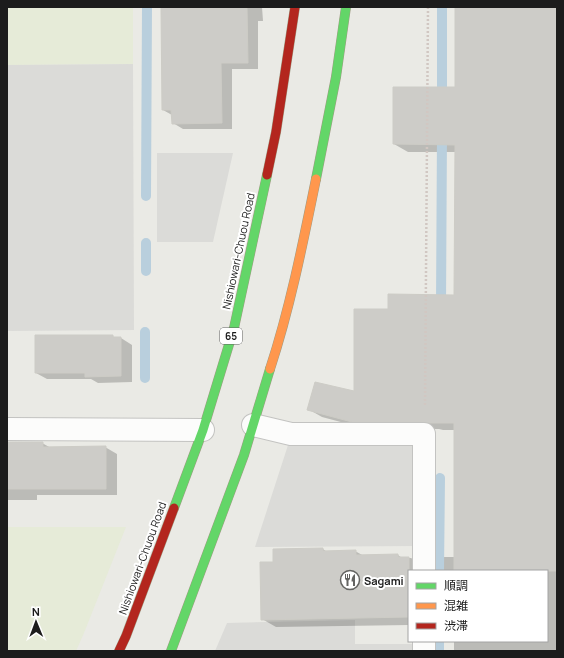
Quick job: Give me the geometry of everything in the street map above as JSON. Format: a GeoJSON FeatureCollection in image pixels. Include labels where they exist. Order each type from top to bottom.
{"type":"FeatureCollection","features":[{"type":"Feature","properties":{"kind":"main road","name":"Nishiowari-Chuou Road"},"geometry":{"type":"LineString","coordinates":[[119,651],[126,636],[203,430],[234,328],[276,132],[295,7]]}},
{"type":"Feature","properties":{"kind":"main road"},"geometry":{"type":"LineString","coordinates":[[171,651],[244,455],[278,346],[305,233],[336,77],[346,7]]}},
{"type":"Feature","properties":{"kind":"street"},"geometry":{"type":"LineString","coordinates":[[253,426],[291,434],[424,434],[424,570]]}},
{"type":"Feature","properties":{"kind":"street"},"geometry":{"type":"LineString","coordinates":[[7,429],[203,430]]}},
{"type":"Feature","properties":{"kind":"path"},"geometry":{"type":"LineString","coordinates":[[424,434],[428,7]]}},
{"type":"Feature","properties":{"kind":"green space"},"geometry":{"type":"Polygon","coordinates":[[[7,7],[133,7],[133,64],[7,65],[7,7]]]}},
{"type":"Feature","properties":{"kind":"green space"},"geometry":{"type":"Polygon","coordinates":[[[7,527],[126,527],[76,651],[7,651],[7,527]]]}},
{"type":"Feature","properties":{"kind":"shaded area"},"geometry":{"type":"Polygon","coordinates":[[[133,64],[134,330],[7,331],[7,65],[133,64]]]}},
{"type":"Feature","properties":{"kind":"shaded area"},"geometry":{"type":"Polygon","coordinates":[[[157,153],[233,153],[213,242],[157,242],[157,153]]]}},
{"type":"Feature","properties":{"kind":"shaded area"},"geometry":{"type":"Polygon","coordinates":[[[417,441],[418,546],[255,547],[289,442],[417,441]]]}},
{"type":"Feature","properties":{"kind":"shaded area"},"geometry":{"type":"Polygon","coordinates":[[[355,620],[355,644],[416,644],[416,651],[215,651],[227,623],[355,620]]]}},
{"type":"Feature","properties":{"kind":"building"},"geometry":{"type":"Polygon","coordinates":[[[161,7],[247,7],[248,63],[221,63],[222,123],[172,124],[171,110],[162,110],[161,7]]]}},
{"type":"Feature","properties":{"kind":"building"},"geometry":{"type":"Polygon","coordinates":[[[455,7],[557,7],[557,571],[454,570],[454,423],[352,422],[307,410],[315,382],[354,391],[354,309],[388,309],[388,294],[454,295],[455,145],[393,144],[393,87],[455,87],[455,7]]]}},
{"type":"Feature","properties":{"kind":"building"},"geometry":{"type":"Polygon","coordinates":[[[35,335],[113,335],[113,337],[121,337],[121,376],[85,377],[85,373],[35,373],[35,335]]]}},
{"type":"Feature","properties":{"kind":"building"},"geometry":{"type":"Polygon","coordinates":[[[7,442],[43,442],[43,447],[106,446],[106,489],[7,489],[7,442]]]}},
{"type":"Feature","properties":{"kind":"building"},"geometry":{"type":"Polygon","coordinates":[[[323,548],[323,551],[356,550],[356,555],[398,554],[398,557],[409,557],[408,617],[261,620],[260,562],[273,562],[273,549],[323,548]]]}},
{"type":"Feature","properties":{"kind":"waterway"},"geometry":{"type":"LineString","coordinates":[[146,196],[147,7]]}},
{"type":"Feature","properties":{"kind":"waterway"},"geometry":{"type":"LineString","coordinates":[[442,7],[442,101]]}},
{"type":"Feature","properties":{"kind":"waterway"},"geometry":{"type":"LineString","coordinates":[[441,307],[442,131]]}},
{"type":"Feature","properties":{"kind":"waterway"},"geometry":{"type":"LineString","coordinates":[[146,243],[146,271]]}},
{"type":"Feature","properties":{"kind":"waterway"},"geometry":{"type":"LineString","coordinates":[[145,332],[145,378]]}},
{"type":"Feature","properties":{"kind":"waterway"},"geometry":{"type":"LineString","coordinates":[[439,570],[440,478]]}},
{"type":"Feature","properties":{"kind":"waterway"},"geometry":{"type":"LineString","coordinates":[[439,642],[439,651]]}},
{"type":"Feature","properties":{"kind":"traffic: fast"},"geometry":{"type":"LineString","coordinates":[[316,179],[336,77],[346,7]]}},
{"type":"Feature","properties":{"kind":"traffic: fast"},"geometry":{"type":"LineString","coordinates":[[174,508],[203,430],[234,328],[267,175]]}},
{"type":"Feature","properties":{"kind":"traffic: fast"},"geometry":{"type":"LineString","coordinates":[[171,651],[244,455],[270,369]]}},
{"type":"Feature","properties":{"kind":"traffic: slow"},"geometry":{"type":"LineString","coordinates":[[270,369],[290,299],[316,179]]}},
{"type":"Feature","properties":{"kind":"traffic: jam"},"geometry":{"type":"LineString","coordinates":[[267,175],[276,132],[295,7]]}},
{"type":"Feature","properties":{"kind":"traffic: jam"},"geometry":{"type":"LineString","coordinates":[[119,651],[174,508]]}},
{"type":"Feature","properties":{"kind":"place","name":"Sagami"},"geometry":{"type":"Point","coordinates":[350,580]}}]}
